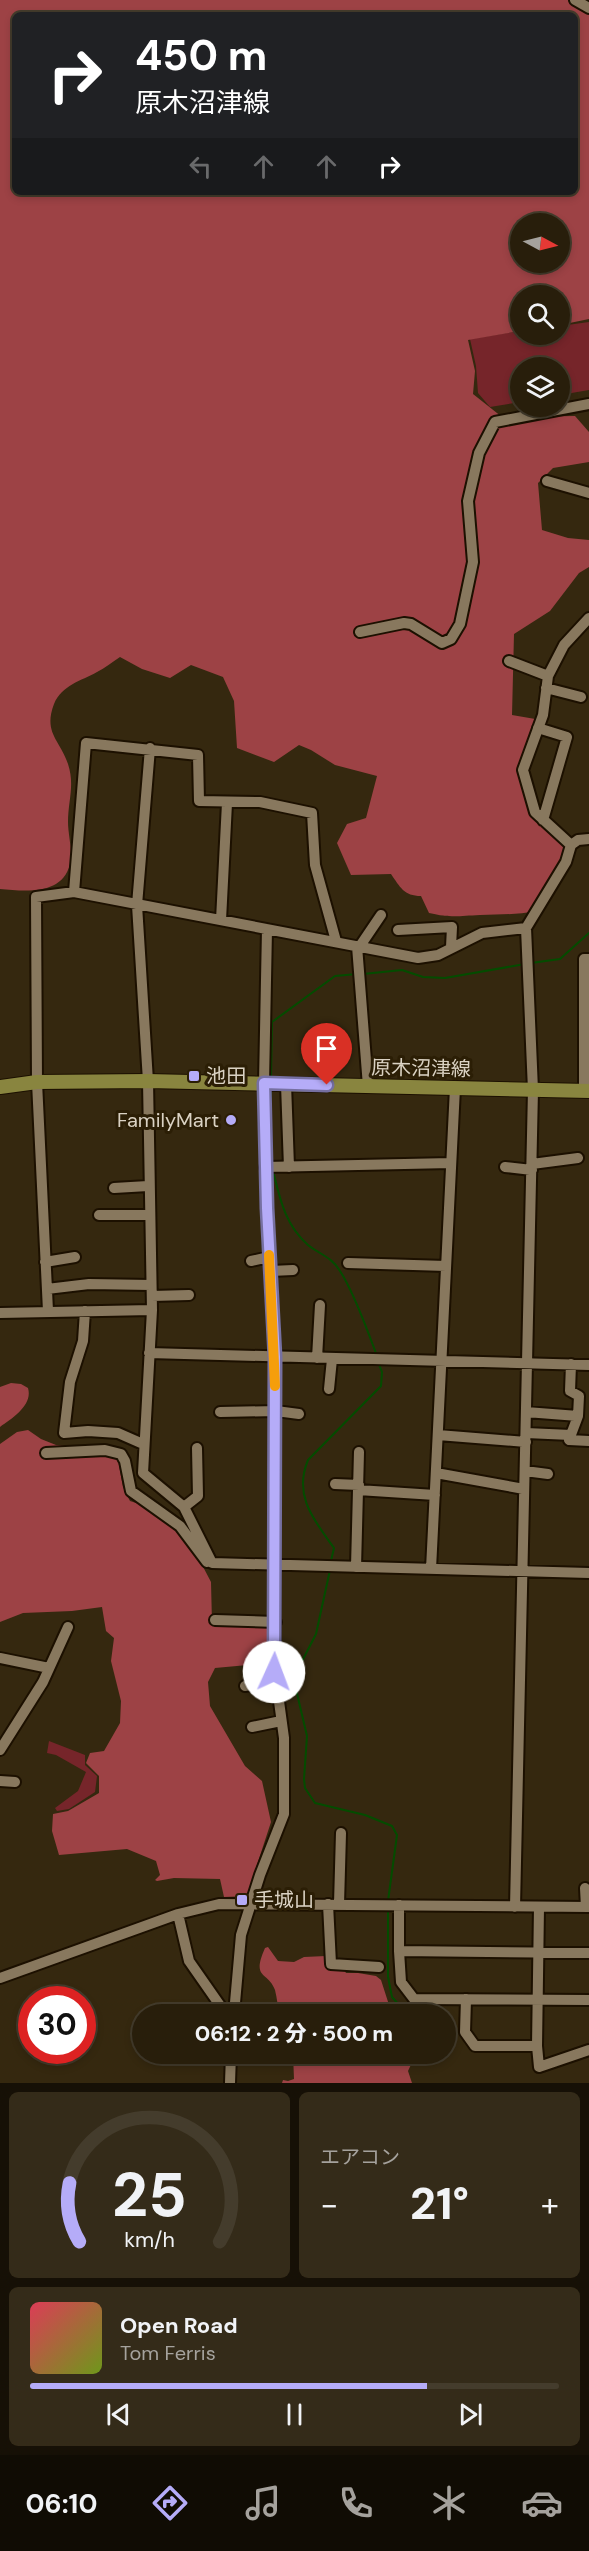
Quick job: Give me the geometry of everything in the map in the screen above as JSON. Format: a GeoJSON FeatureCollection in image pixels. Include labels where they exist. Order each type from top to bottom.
{"type":"FeatureCollection","features":[{"type":"Feature","properties":{"kind":"main road","name":"原木沼津線"},"geometry":{"type":"LineString","coordinates":[[0,1087],[37,1082],[148,1082],[586,1091]]}},
{"type":"Feature","properties":{"kind":"street"},"geometry":{"type":"LineString","coordinates":[[575,0],[589,8]]}},
{"type":"Feature","properties":{"kind":"street"},"geometry":{"type":"LineString","coordinates":[[360,632],[404,623],[411,624],[442,643],[451,639],[460,624],[473,562],[468,501],[479,453],[495,423],[589,404]]}},
{"type":"Feature","properties":{"kind":"street"},"geometry":{"type":"LineString","coordinates":[[548,481],[589,493]]}},
{"type":"Feature","properties":{"kind":"street"},"geometry":{"type":"LineString","coordinates":[[571,845],[535,812],[523,770],[538,728],[548,676],[564,645],[589,618]]}},
{"type":"Feature","properties":{"kind":"street"},"geometry":{"type":"LineString","coordinates":[[509,661],[548,676]]}},
{"type":"Feature","properties":{"kind":"street"},"geometry":{"type":"LineString","coordinates":[[546,688],[581,698]]}},
{"type":"Feature","properties":{"kind":"street"},"geometry":{"type":"LineString","coordinates":[[538,728],[567,737],[543,820]]}},
{"type":"Feature","properties":{"kind":"street"},"geometry":{"type":"LineString","coordinates":[[74,892],[86,743],[150,748],[198,755],[199,801],[260,802],[312,813],[315,865],[336,941]]}},
{"type":"Feature","properties":{"kind":"street"},"geometry":{"type":"LineString","coordinates":[[150,748],[137,905],[148,1082],[148,1186],[153,1310],[143,1473],[184,1507],[212,1563]]}},
{"type":"Feature","properties":{"kind":"street"},"geometry":{"type":"LineString","coordinates":[[221,920],[227,802]]}},
{"type":"Feature","properties":{"kind":"street"},"geometry":{"type":"LineString","coordinates":[[515,1907],[533,1090],[526,928],[566,862],[571,845],[578,840],[589,840]]}},
{"type":"Feature","properties":{"kind":"street"},"geometry":{"type":"LineString","coordinates":[[48,1311],[37,1082],[36,897],[74,892],[417,958],[438,955],[482,933],[526,928]]}},
{"type":"Feature","properties":{"kind":"street"},"geometry":{"type":"LineString","coordinates":[[368,1086],[359,946],[381,915]]}},
{"type":"Feature","properties":{"kind":"street"},"geometry":{"type":"LineString","coordinates":[[398,930],[452,927],[451,947]]}},
{"type":"Feature","properties":{"kind":"street"},"geometry":{"type":"LineString","coordinates":[[235,2004],[241,1935],[284,1814],[284,1738],[276,1681],[276,1411],[269,1257],[273,1083],[267,929]]}},
{"type":"Feature","properties":{"kind":"street"},"geometry":{"type":"LineString","coordinates":[[586,1091],[584,959],[589,959]]}},
{"type":"Feature","properties":{"kind":"street"},"geometry":{"type":"LineString","coordinates":[[273,1083],[289,1167]]}},
{"type":"Feature","properties":{"kind":"street"},"geometry":{"type":"LineString","coordinates":[[431,1569],[455,1088]]}},
{"type":"Feature","properties":{"kind":"street"},"geometry":{"type":"LineString","coordinates":[[505,1167],[532,1167],[578,1158]]}},
{"type":"Feature","properties":{"kind":"street"},"geometry":{"type":"LineString","coordinates":[[270,1168],[451,1163]]}},
{"type":"Feature","properties":{"kind":"street"},"geometry":{"type":"LineString","coordinates":[[114,1188],[148,1186]]}},
{"type":"Feature","properties":{"kind":"street"},"geometry":{"type":"LineString","coordinates":[[99,1215],[149,1215]]}},
{"type":"Feature","properties":{"kind":"street"},"geometry":{"type":"LineString","coordinates":[[45,1262],[75,1257]]}},
{"type":"Feature","properties":{"kind":"street"},"geometry":{"type":"LineString","coordinates":[[251,1261],[269,1257]]}},
{"type":"Feature","properties":{"kind":"street"},"geometry":{"type":"LineString","coordinates":[[348,1263],[446,1266]]}},
{"type":"Feature","properties":{"kind":"street"},"geometry":{"type":"LineString","coordinates":[[271,1271],[293,1270]]}},
{"type":"Feature","properties":{"kind":"street"},"geometry":{"type":"LineString","coordinates":[[47,1289],[89,1284],[189,1295]]}},
{"type":"Feature","properties":{"kind":"street"},"geometry":{"type":"LineString","coordinates":[[317,1358],[320,1305]]}},
{"type":"Feature","properties":{"kind":"street"},"geometry":{"type":"LineString","coordinates":[[0,1312],[153,1310]]}},
{"type":"Feature","properties":{"kind":"street"},"geometry":{"type":"LineString","coordinates":[[85,1311],[83,1341],[70,1382],[64,1433],[88,1431],[118,1433],[143,1444]]}},
{"type":"Feature","properties":{"kind":"street"},"geometry":{"type":"LineString","coordinates":[[149,1353],[589,1365]]}},
{"type":"Feature","properties":{"kind":"street"},"geometry":{"type":"LineString","coordinates":[[330,1389],[332,1359]]}},
{"type":"Feature","properties":{"kind":"street"},"geometry":{"type":"LineString","coordinates":[[571,1364],[570,1391],[579,1396],[578,1416],[569,1440],[589,1441]]}},
{"type":"Feature","properties":{"kind":"street"},"geometry":{"type":"LineString","coordinates":[[220,1412],[299,1413]]}},
{"type":"Feature","properties":{"kind":"street"},"geometry":{"type":"LineString","coordinates":[[526,1412],[578,1416]]}},
{"type":"Feature","properties":{"kind":"street"},"geometry":{"type":"LineString","coordinates":[[438,1435],[526,1437],[571,1435]]}},
{"type":"Feature","properties":{"kind":"street"},"geometry":{"type":"LineString","coordinates":[[184,1507],[198,1496],[197,1448]]}},
{"type":"Feature","properties":{"kind":"street"},"geometry":{"type":"LineString","coordinates":[[46,1453],[105,1450],[121,1454],[125,1461],[131,1491],[180,1526],[207,1563],[276,1563],[589,1573]]}},
{"type":"Feature","properties":{"kind":"street"},"geometry":{"type":"LineString","coordinates":[[356,1567],[359,1452]]}},
{"type":"Feature","properties":{"kind":"street"},"geometry":{"type":"LineString","coordinates":[[525,1471],[548,1474]]}},
{"type":"Feature","properties":{"kind":"street"},"geometry":{"type":"LineString","coordinates":[[436,1473],[525,1489]]}},
{"type":"Feature","properties":{"kind":"street"},"geometry":{"type":"LineString","coordinates":[[335,1484],[435,1495]]}},
{"type":"Feature","properties":{"kind":"street"},"geometry":{"type":"LineString","coordinates":[[215,1620],[276,1622]]}},
{"type":"Feature","properties":{"kind":"street"},"geometry":{"type":"LineString","coordinates":[[0,1750],[26,1712],[68,1628]]}},
{"type":"Feature","properties":{"kind":"street"},"geometry":{"type":"LineString","coordinates":[[0,1658],[49,1668]]}},
{"type":"Feature","properties":{"kind":"street"},"geometry":{"type":"LineString","coordinates":[[245,1686],[276,1681]]}},
{"type":"Feature","properties":{"kind":"street"},"geometry":{"type":"LineString","coordinates":[[252,1727],[281,1721]]}},
{"type":"Feature","properties":{"kind":"street"},"geometry":{"type":"LineString","coordinates":[[0,1781],[15,1782]]}},
{"type":"Feature","properties":{"kind":"street"},"geometry":{"type":"LineString","coordinates":[[341,1833],[331,1964],[379,1967]]}},
{"type":"Feature","properties":{"kind":"street"},"geometry":{"type":"LineString","coordinates":[[0,1978],[178,1914],[219,1904],[252,1902],[588,1907],[585,1888]]}},
{"type":"Feature","properties":{"kind":"street"},"geometry":{"type":"LineString","coordinates":[[391,1905],[399,1951],[401,1983],[414,1999],[589,2000]]}},
{"type":"Feature","properties":{"kind":"street"},"geometry":{"type":"LineString","coordinates":[[539,1907],[537,2046],[539,2067],[589,2050]]}},
{"type":"Feature","properties":{"kind":"street"},"geometry":{"type":"LineString","coordinates":[[178,1914],[189,1961],[219,2004]]}},
{"type":"Feature","properties":{"kind":"street"},"geometry":{"type":"LineString","coordinates":[[399,1951],[589,1953]]}},
{"type":"Feature","properties":{"kind":"street"},"geometry":{"type":"LineString","coordinates":[[465,1999],[465,2032],[475,2046],[537,2046]]}},
{"type":"Feature","properties":{"kind":"street"},"geometry":{"type":"LineString","coordinates":[[230,2083],[231,2064]]}},
{"type":"Feature","properties":{"kind":"shaded area"},"geometry":{"type":"Polygon","coordinates":[[[0,0],[589,0],[589,319],[570,323],[570,285],[510,285],[510,333],[468,340],[475,371],[473,394],[502,417],[575,416],[589,432],[589,462],[553,468],[538,483],[542,530],[568,538],[589,540],[589,567],[579,573],[550,611],[514,634],[512,715],[541,720],[521,772],[528,805],[571,845],[536,911],[515,914],[437,915],[429,913],[421,896],[406,892],[391,874],[351,875],[337,843],[347,824],[366,818],[377,776],[335,765],[299,745],[274,762],[237,748],[234,701],[223,677],[191,665],[170,678],[142,669],[120,657],[67,688],[54,704],[50,722],[51,729],[65,756],[71,779],[68,822],[71,859],[66,874],[59,882],[31,890],[0,889],[0,0]]]}},
{"type":"Feature","properties":{"kind":"shaded area"},"geometry":{"type":"Polygon","coordinates":[[[589,322],[589,390],[570,393],[570,357],[510,357],[510,404],[490,407],[478,393],[476,366],[470,339],[510,333],[510,345],[570,345],[570,325],[589,322]]]}},
{"type":"Feature","properties":{"kind":"shaded area"},"geometry":{"type":"Polygon","coordinates":[[[11,1383],[21,1384],[28,1388],[28,1400],[11,1420],[0,1427],[0,1387],[11,1383]]]}},
{"type":"Feature","properties":{"kind":"shaded area"},"geometry":{"type":"Polygon","coordinates":[[[28,1430],[56,1445],[99,1449],[118,1460],[123,1487],[130,1501],[158,1510],[188,1538],[211,1582],[212,1623],[269,1625],[269,1663],[215,1668],[208,1682],[210,1706],[245,1766],[262,1781],[271,1822],[252,1880],[250,1896],[224,1897],[220,1879],[174,1878],[157,1881],[155,1880],[160,1875],[156,1861],[127,1849],[59,1855],[52,1831],[53,1814],[68,1811],[99,1793],[99,1776],[86,1763],[90,1753],[104,1751],[120,1723],[121,1701],[111,1661],[114,1638],[106,1631],[102,1607],[23,1613],[0,1622],[0,1444],[17,1432],[28,1430]]]}},
{"type":"Feature","properties":{"kind":"shaded area"},"geometry":{"type":"Polygon","coordinates":[[[49,1741],[85,1755],[85,1765],[97,1776],[95,1792],[69,1809],[57,1811],[55,1808],[78,1791],[86,1772],[56,1755],[47,1753],[49,1741]]]}},
{"type":"Feature","properties":{"kind":"shaded area"},"geometry":{"type":"Polygon","coordinates":[[[268,1947],[278,1961],[294,1962],[304,1957],[326,1956],[339,1961],[346,1973],[376,1976],[381,1980],[389,2004],[277,2004],[272,1984],[260,1970],[265,1948],[268,1947]]]}},
{"type":"Feature","properties":{"kind":"shaded area"},"geometry":{"type":"Polygon","coordinates":[[[293,2064],[411,2064],[408,2071],[412,2083],[282,2083],[283,2080],[294,2079],[293,2064]]]}},
{"type":"Feature","properties":{"kind":"waterway"},"geometry":{"type":"LineString","coordinates":[[531,963],[560,959],[589,933]]}},
{"type":"Feature","properties":{"kind":"waterway"},"geometry":{"type":"LineString","coordinates":[[363,974],[402,970],[423,977],[445,978],[525,964]]}},
{"type":"Feature","properties":{"kind":"waterway"},"geometry":{"type":"LineString","coordinates":[[271,1078],[272,1022],[335,976],[357,974]]}},
{"type":"Feature","properties":{"kind":"waterway"},"geometry":{"type":"LineString","coordinates":[[270,1129],[271,1090]]}},
{"type":"Feature","properties":{"kind":"waterway"},"geometry":{"type":"LineString","coordinates":[[273,1171],[281,1201],[294,1229],[308,1245],[337,1266],[355,1301],[377,1356]]}},
{"type":"Feature","properties":{"kind":"waterway"},"geometry":{"type":"LineString","coordinates":[[331,1561],[334,1548],[319,1528],[304,1496],[304,1473],[308,1460],[381,1386],[382,1372],[378,1362]]}},
{"type":"Feature","properties":{"kind":"waterway"},"geometry":{"type":"LineString","coordinates":[[330,1570],[316,1634],[297,1671],[295,1685],[307,1736],[305,1788],[315,1803],[365,1815],[392,1826],[397,1835],[388,1901]]}},
{"type":"Feature","properties":{"kind":"waterway"},"geometry":{"type":"LineString","coordinates":[[388,1910],[388,1977],[392,1997],[398,2004]]}},
{"type":"Feature","properties":{"kind":"slow traffic"},"geometry":{"type":"LineString","coordinates":[[269,1255],[275,1386]]}},
{"type":"Feature","properties":{"kind":"place","name":"池田"},"geometry":{"type":"Point","coordinates":[194,1076]}},
{"type":"Feature","properties":{"kind":"place","name":"FamilyMart"},"geometry":{"type":"Point","coordinates":[231,1120]}},
{"type":"Feature","properties":{"kind":"place","name":"手城山"},"geometry":{"type":"Point","coordinates":[242,1900]}},
{"type":"Feature","properties":{"kind":"route"},"geometry":{"type":"LineString","coordinates":[[274,1672],[275,1357],[265,1170],[264,1083],[327,1085]]}}]}
